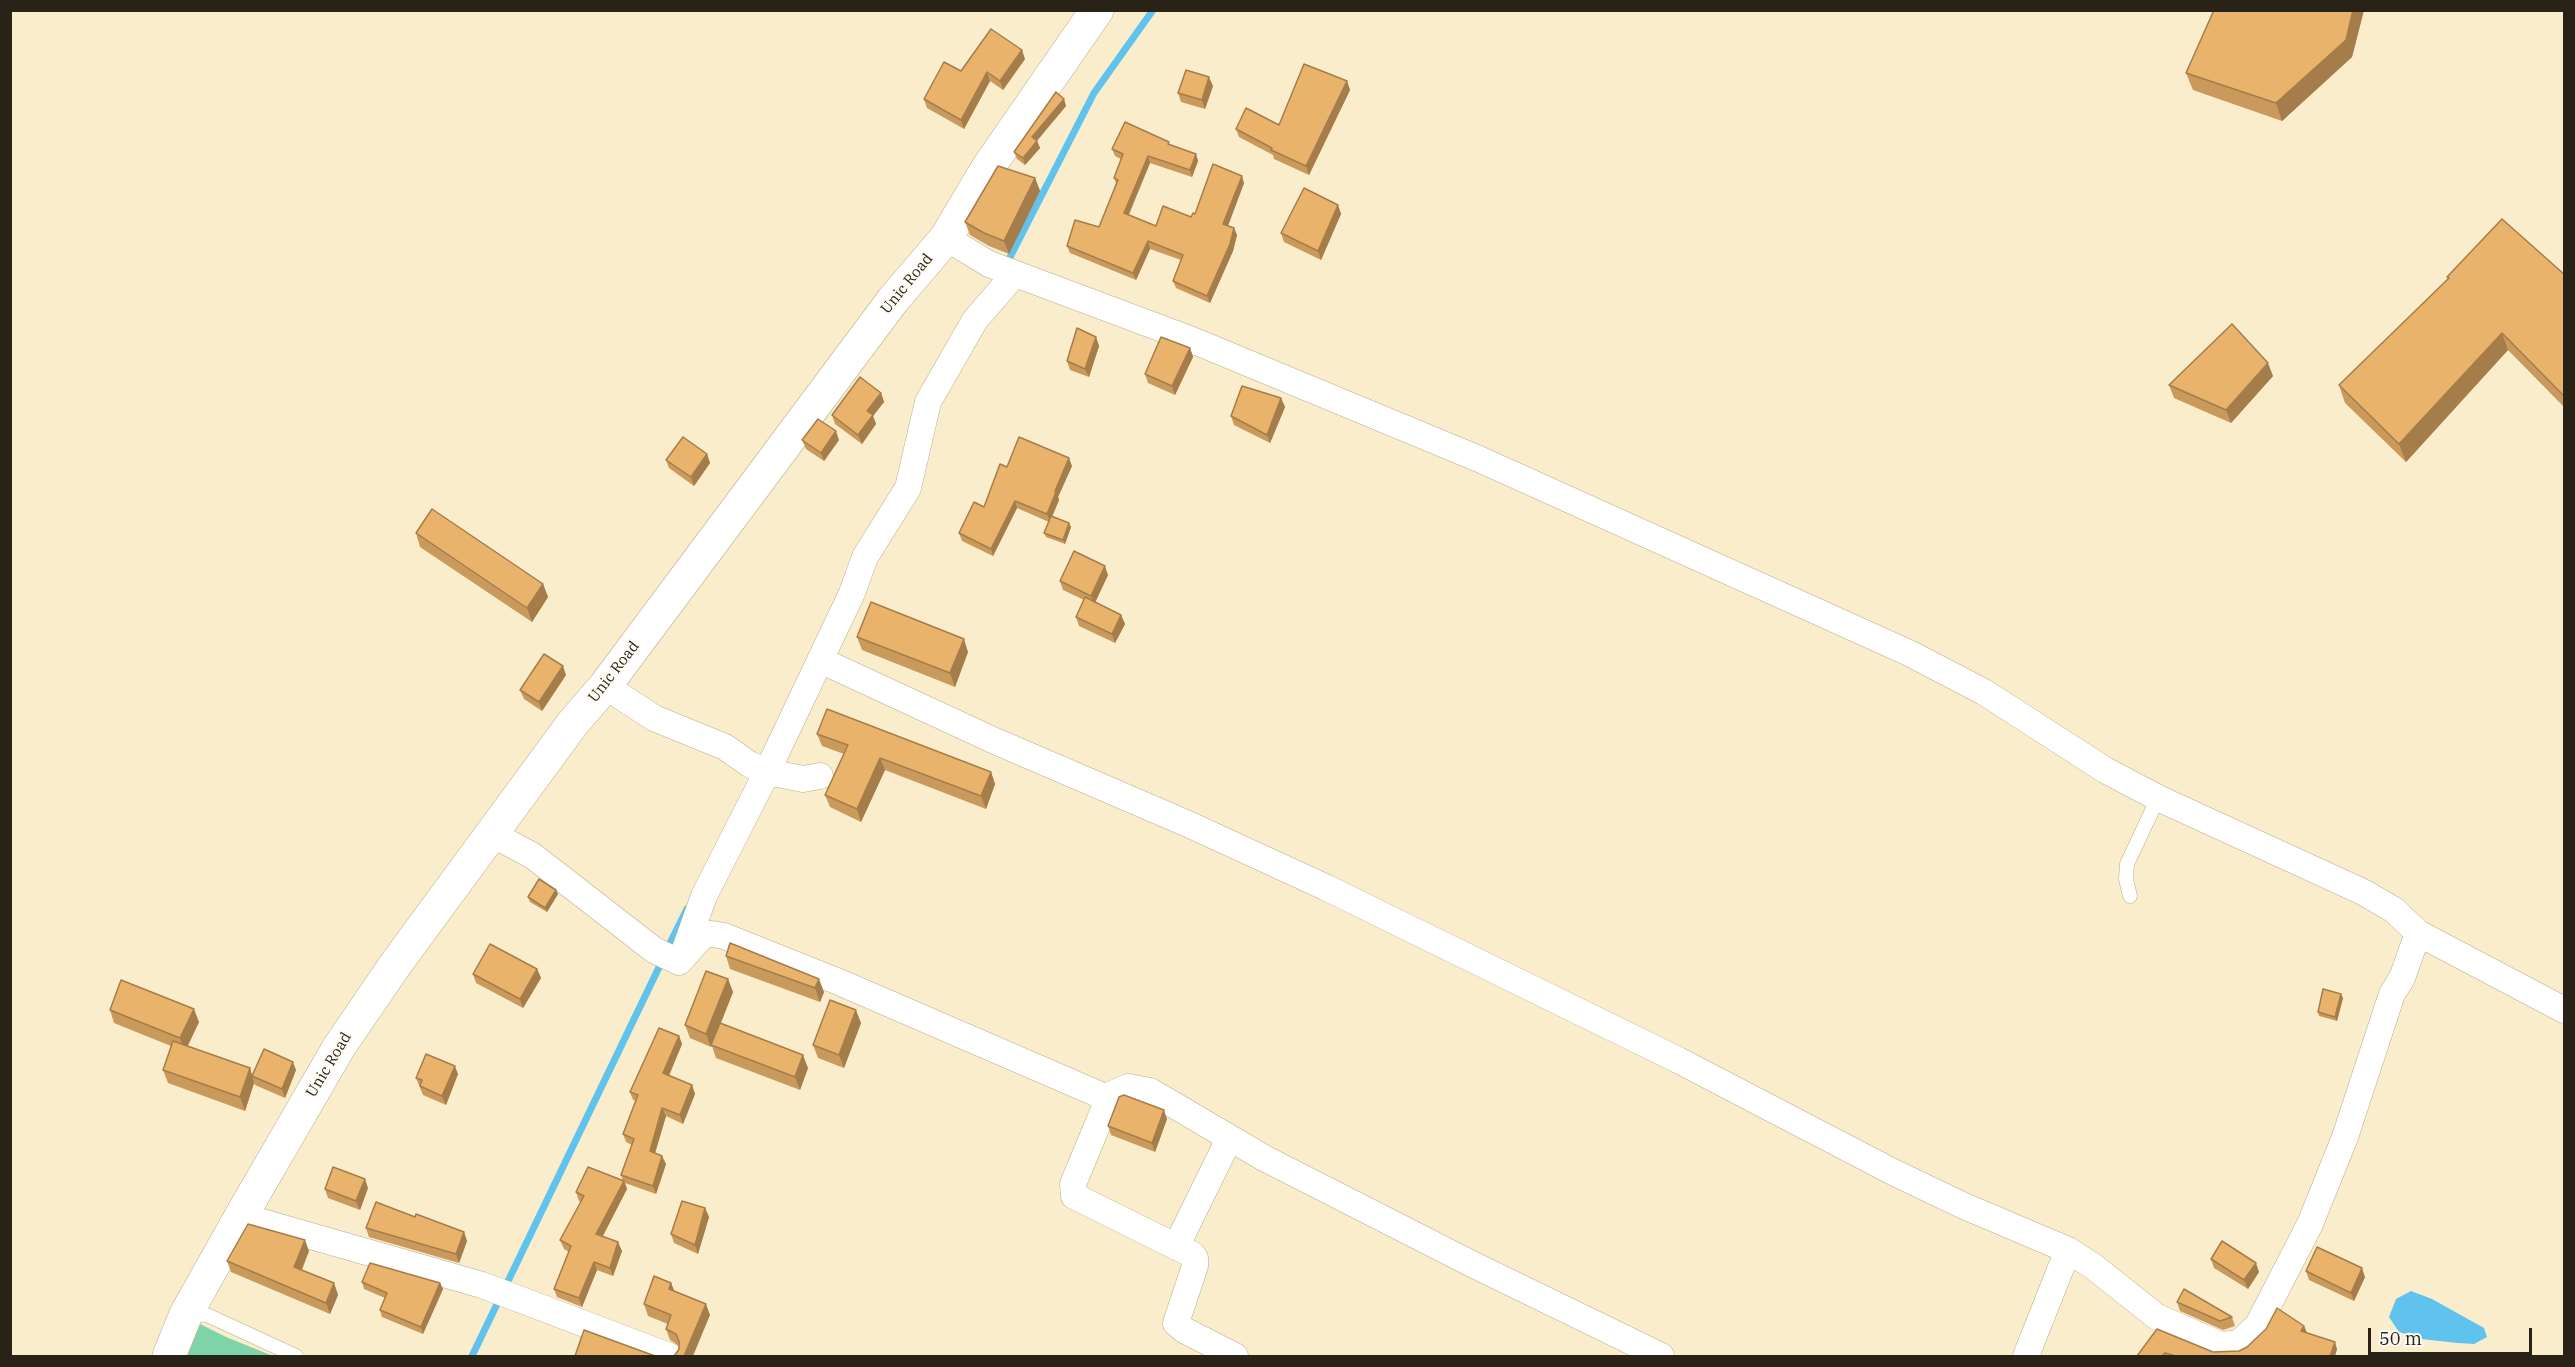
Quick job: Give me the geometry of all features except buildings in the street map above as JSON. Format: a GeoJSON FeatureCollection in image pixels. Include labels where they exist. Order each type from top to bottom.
{"type":"FeatureCollection","features":[{"type":"Feature","properties":{"kind":"main road","name":"Unic Road"},"geometry":{"type":"LineString","coordinates":[[169,1356],[186,1314],[241,1216],[339,1047],[395,965],[573,723],[604,686],[893,300],[946,238],[987,169],[1096,10]]}},
{"type":"Feature","properties":{"kind":"street"},"geometry":{"type":"LineString","coordinates":[[946,238],[989,264],[1014,275],[1192,340],[1479,459],[1909,653],[1976,688],[2032,722],[2070,749],[2158,798],[2362,892],[2394,910],[2418,933],[2565,1010]]}},
{"type":"Feature","properties":{"kind":"street"},"geometry":{"type":"LineString","coordinates":[[681,959],[704,896],[760,769],[820,660],[852,593],[865,557],[908,488],[928,402],[975,320],[1014,275]]}},
{"type":"Feature","properties":{"kind":"street"},"geometry":{"type":"LineString","coordinates":[[820,660],[995,741],[1188,824],[1325,887],[1678,1060],[1893,1172],[1964,1206],[2068,1250],[2094,1267],[2157,1317],[2206,1340],[2230,1346],[2239,1344],[2258,1325],[2291,1262],[2335,1165],[2363,1087],[2392,994],[2402,978],[2418,933]]}},
{"type":"Feature","properties":{"kind":"street"},"geometry":{"type":"LineString","coordinates":[[604,686],[654,718],[725,747],[760,769],[803,779],[820,776]]}},
{"type":"Feature","properties":{"kind":"street"},"geometry":{"type":"LineString","coordinates":[[492,834],[533,856],[654,950],[681,959]]}},
{"type":"Feature","properties":{"kind":"street"},"geometry":{"type":"LineString","coordinates":[[681,959],[703,935],[724,936],[850,987],[1103,1098]]}},
{"type":"Feature","properties":{"kind":"street"},"geometry":{"type":"LineString","coordinates":[[1103,1098],[1121,1089],[1138,1087],[1150,1091],[1229,1139],[1472,1264],[1661,1356]]}},
{"type":"Feature","properties":{"kind":"street"},"geometry":{"type":"LineString","coordinates":[[1103,1098],[1103,1112],[1073,1184],[1074,1196],[1193,1255],[1196,1261],[1176,1323],[1184,1330],[1235,1356]]}},
{"type":"Feature","properties":{"kind":"street"},"geometry":{"type":"LineString","coordinates":[[1176,1247],[1229,1139]]}},
{"type":"Feature","properties":{"kind":"street"},"geometry":{"type":"LineString","coordinates":[[241,1216],[489,1288],[669,1356]]}},
{"type":"Feature","properties":{"kind":"street"},"geometry":{"type":"LineString","coordinates":[[2026,1356],[2068,1250]]}},
{"type":"Feature","properties":{"kind":"lane"},"geometry":{"type":"LineString","coordinates":[[2130,896],[2126,879],[2127,864],[2158,798]]}},
{"type":"Feature","properties":{"kind":"lane"},"geometry":{"type":"LineString","coordinates":[[186,1314],[207,1315],[296,1356]]}},
{"type":"Feature","properties":{"kind":"green space"},"geometry":{"type":"Polygon","coordinates":[[[192,1320],[226,1337],[273,1356],[175,1356],[192,1320]]]}},
{"type":"Feature","properties":{"kind":"water"},"geometry":{"type":"Polygon","coordinates":[[[2411,1291],[2432,1299],[2484,1328],[2487,1337],[2474,1344],[2421,1339],[2399,1332],[2389,1317],[2396,1299],[2411,1291]]]}},
{"type":"Feature","properties":{"kind":"waterway"},"geometry":{"type":"LineString","coordinates":[[1006,265],[1094,93],[1153,10]]}},
{"type":"Feature","properties":{"kind":"waterway"},"geometry":{"type":"LineString","coordinates":[[666,951],[687,909]]}},
{"type":"Feature","properties":{"kind":"waterway"},"geometry":{"type":"LineString","coordinates":[[472,1356],[662,961]]}}]}
